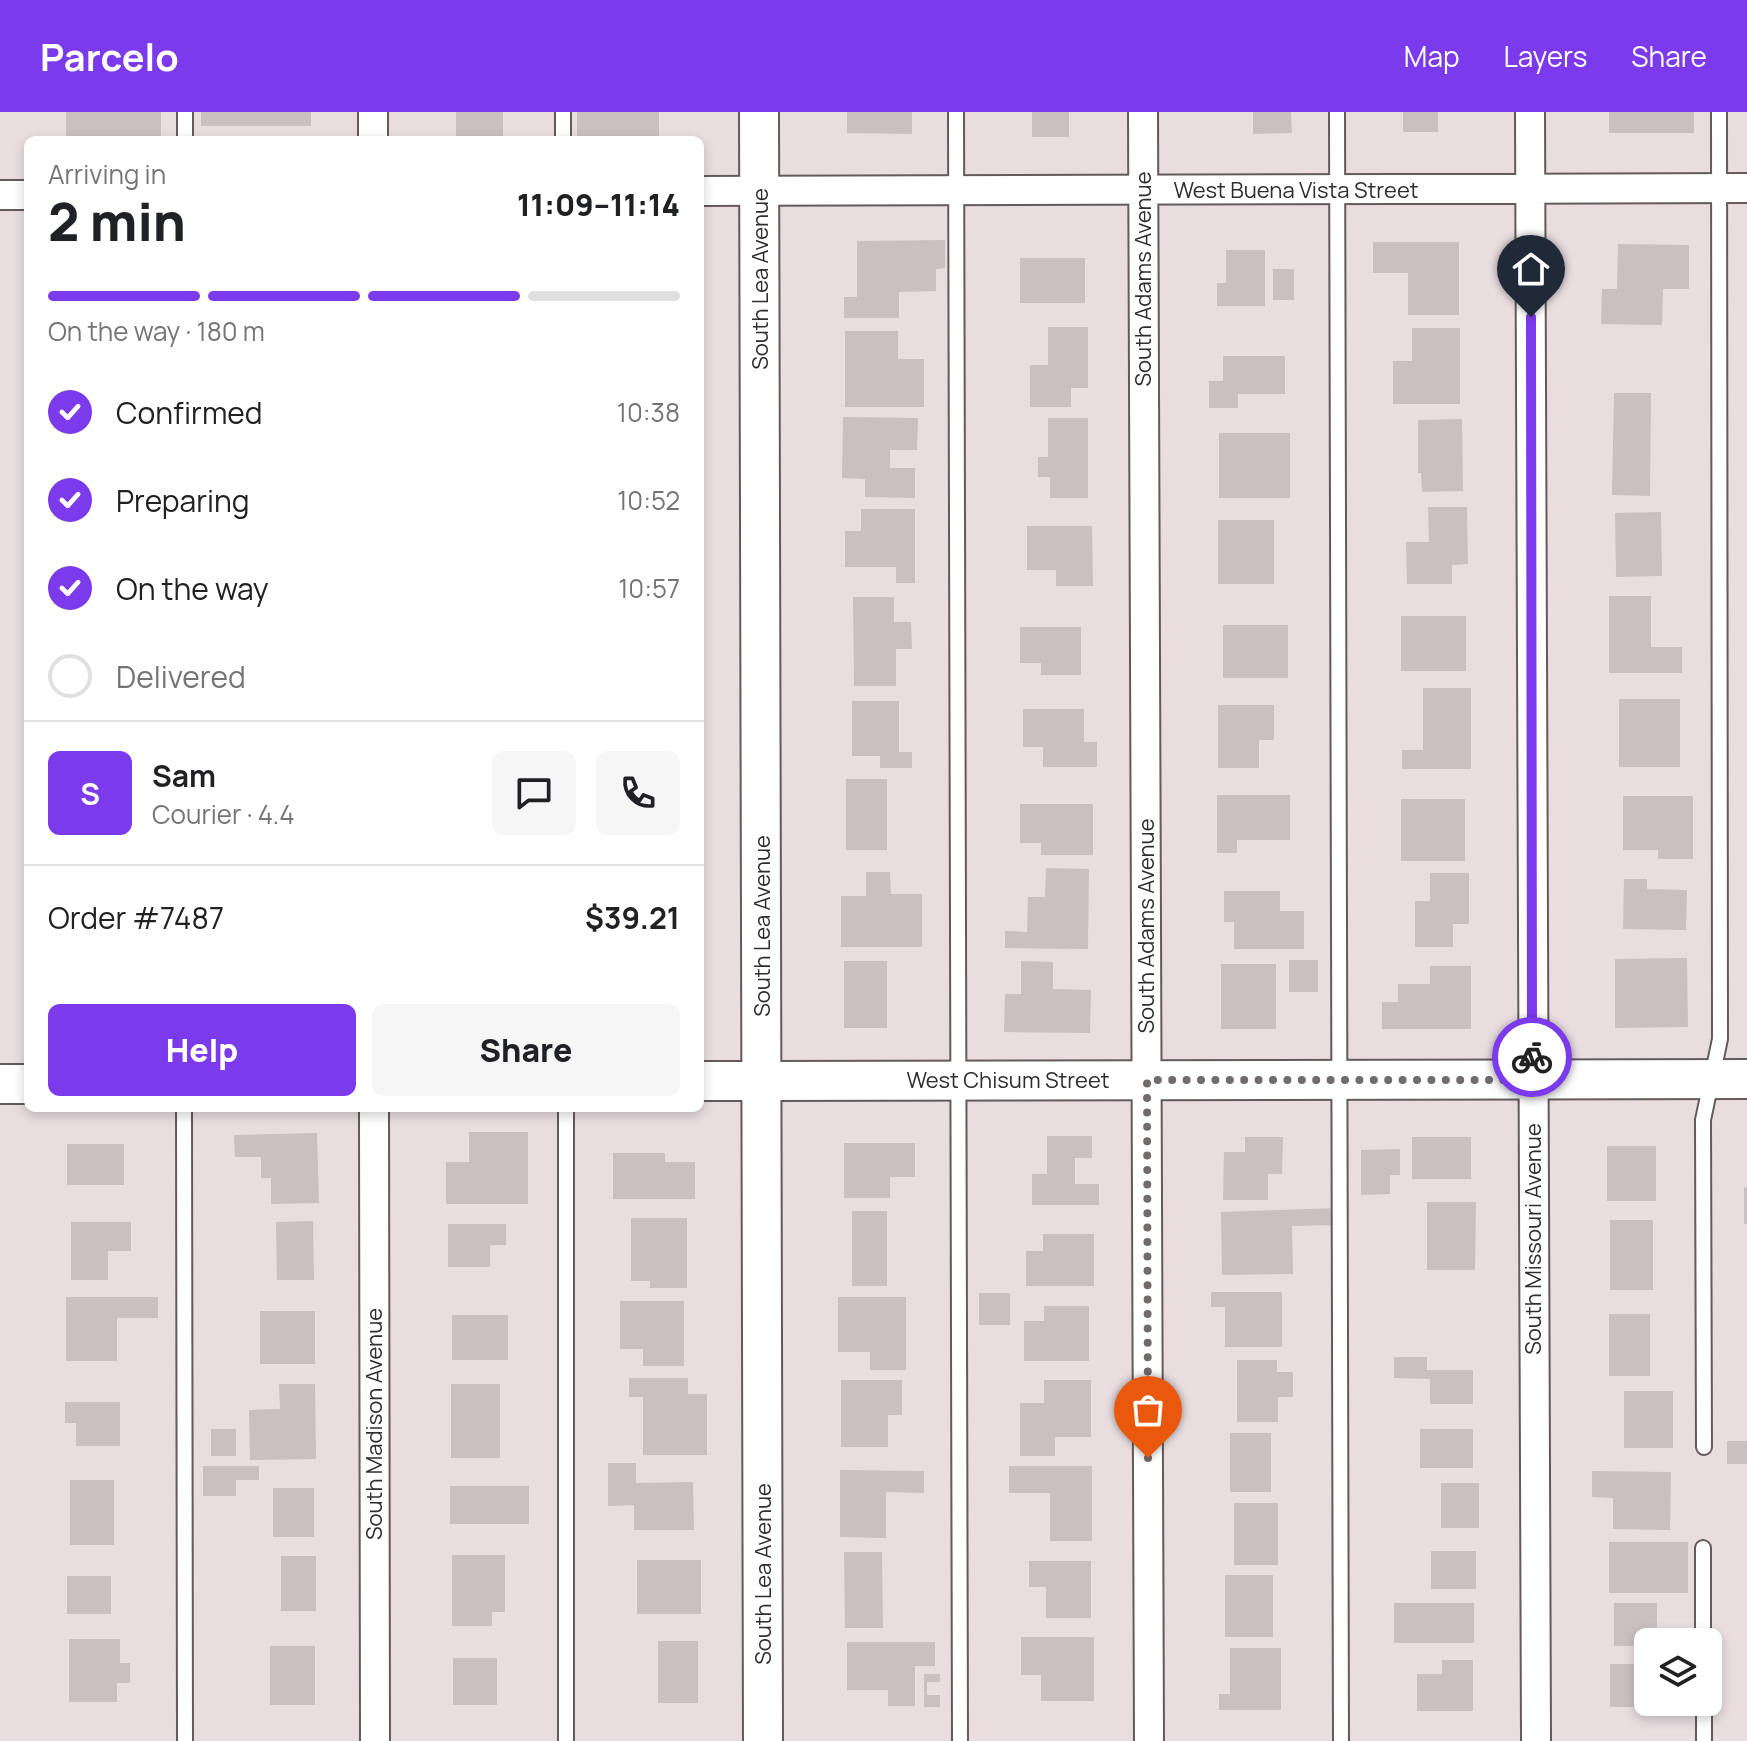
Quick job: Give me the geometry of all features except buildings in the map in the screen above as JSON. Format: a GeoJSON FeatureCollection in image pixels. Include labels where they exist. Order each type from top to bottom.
{"type":"FeatureCollection","features":[{"type":"Feature","properties":{"kind":"street"},"geometry":{"type":"LineString","coordinates":[[373,112],[373,136]]}},
{"type":"Feature","properties":{"kind":"street","name":"South Lea Avenue"},"geometry":{"type":"LineString","coordinates":[[759,112],[763,1741]]}},
{"type":"Feature","properties":{"kind":"street","name":"South Adams Avenue"},"geometry":{"type":"LineString","coordinates":[[1143,112],[1149,1741]]}},
{"type":"Feature","properties":{"kind":"street","name":"South Missouri Avenue"},"geometry":{"type":"LineString","coordinates":[[1530,112],[1536,1741]]}},
{"type":"Feature","properties":{"kind":"street","name":"West Buena Vista Street"},"geometry":{"type":"LineString","coordinates":[[704,191],[1747,188]]}},
{"type":"Feature","properties":{"kind":"street"},"geometry":{"type":"LineString","coordinates":[[0,195],[24,195]]}},
{"type":"Feature","properties":{"kind":"street","name":"West Chisum Street"},"geometry":{"type":"LineString","coordinates":[[704,1081],[1730,1079]]}},
{"type":"Feature","properties":{"kind":"street"},"geometry":{"type":"LineString","coordinates":[[0,1084],[24,1084]]}},
{"type":"Feature","properties":{"kind":"street","name":"South Madison Avenue"},"geometry":{"type":"LineString","coordinates":[[374,1112],[375,1741]]}},
{"type":"Feature","properties":{"kind":"lane"},"geometry":{"type":"LineString","coordinates":[[185,112],[185,136]]}},
{"type":"Feature","properties":{"kind":"lane"},"geometry":{"type":"LineString","coordinates":[[563,112],[563,136]]}},
{"type":"Feature","properties":{"kind":"lane"},"geometry":{"type":"LineString","coordinates":[[956,112],[960,1741]]}},
{"type":"Feature","properties":{"kind":"lane"},"geometry":{"type":"LineString","coordinates":[[1337,112],[1341,1741]]}},
{"type":"Feature","properties":{"kind":"lane"},"geometry":{"type":"LineString","coordinates":[[1704,1447],[1703,1120],[1730,1079],[1720,1039],[1719,112]]}},
{"type":"Feature","properties":{"kind":"lane"},"geometry":{"type":"LineString","coordinates":[[184,1112],[185,1741]]}},
{"type":"Feature","properties":{"kind":"lane"},"geometry":{"type":"LineString","coordinates":[[566,1112],[566,1741]]}},
{"type":"Feature","properties":{"kind":"lane"},"geometry":{"type":"LineString","coordinates":[[1703,1548],[1703,1628]]}},
{"type":"Feature","properties":{"kind":"lane"},"geometry":{"type":"LineString","coordinates":[[1704,1716],[1704,1741]]}},
{"type":"Feature","properties":{"kind":"way so far"},"geometry":{"type":"LineString","coordinates":[[1148,1458],[1147,1080],[1533,1080],[1532,1057]]}},
{"type":"Feature","properties":{"kind":"route"},"geometry":{"type":"LineString","coordinates":[[1531,317],[1532,1057]]}}]}
